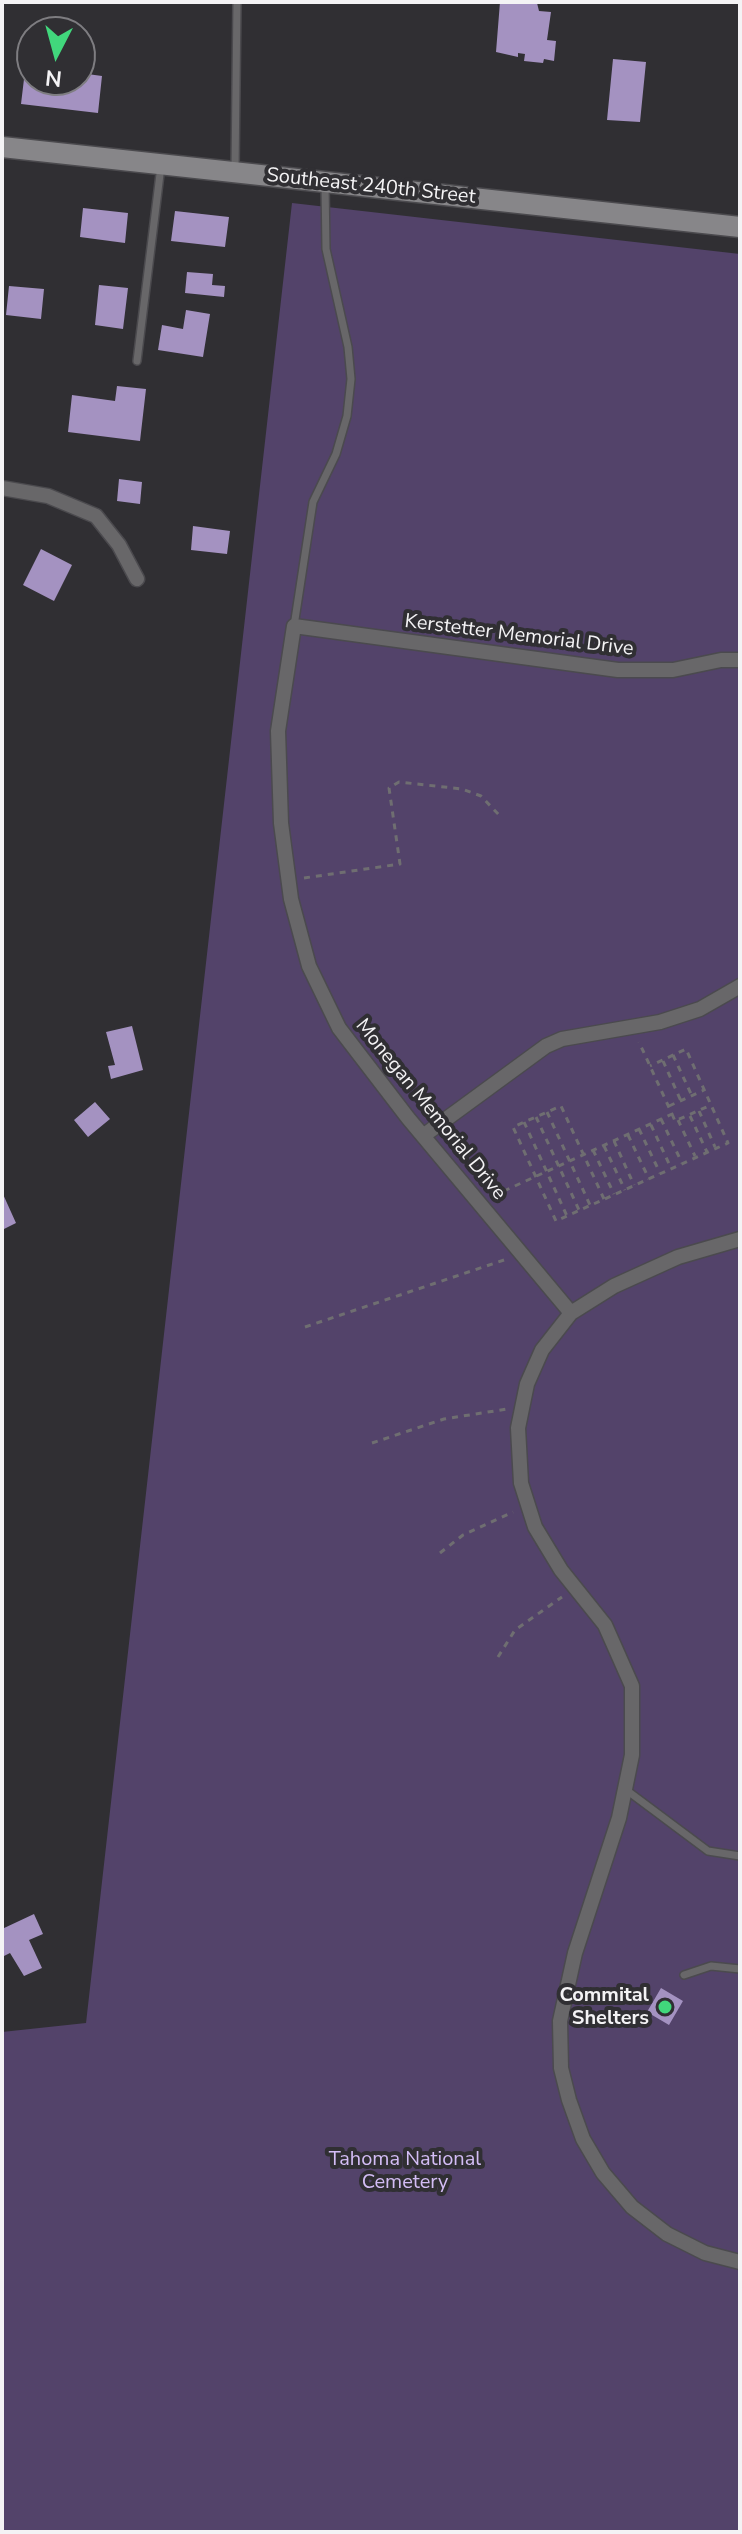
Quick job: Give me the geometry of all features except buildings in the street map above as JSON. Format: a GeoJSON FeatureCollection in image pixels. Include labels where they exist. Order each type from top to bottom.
{"type":"FeatureCollection","features":[{"type":"Feature","properties":{"kind":"main road","name":"Southeast 240th Street"},"geometry":{"type":"LineString","coordinates":[[2,147],[740,227]]}},
{"type":"Feature","properties":{"kind":"street"},"geometry":{"type":"LineString","coordinates":[[2,488],[48,496],[96,516],[119,545],[137,579]]}},
{"type":"Feature","properties":{"kind":"street","name":"Kerstetter Memorial Drive"},"geometry":{"type":"LineString","coordinates":[[294,626],[618,670],[673,670],[721,660],[740,660]]}},
{"type":"Feature","properties":{"kind":"street","name":"Monegan Memorial Drive"},"geometry":{"type":"LineString","coordinates":[[294,626],[278,731],[281,823],[291,899],[309,966],[339,1028],[423,1136],[571,1313]]}},
{"type":"Feature","properties":{"kind":"street"},"geometry":{"type":"LineString","coordinates":[[423,1136],[546,1046],[562,1039],[660,1022],[700,1009],[740,986]]}},
{"type":"Feature","properties":{"kind":"street"},"geometry":{"type":"LineString","coordinates":[[740,1239],[678,1257],[614,1286],[571,1313],[542,1350],[527,1384],[518,1428],[521,1483],[535,1527],[561,1570],[605,1625],[632,1686],[632,1755],[619,1818],[575,1953],[560,2021],[561,2068],[583,2139],[603,2173],[632,2207],[667,2234],[705,2253],[740,2262]]}},
{"type":"Feature","properties":{"kind":"lane"},"geometry":{"type":"LineString","coordinates":[[235,172],[237,2]]}},
{"type":"Feature","properties":{"kind":"lane"},"geometry":{"type":"LineString","coordinates":[[137,361],[161,164]]}},
{"type":"Feature","properties":{"kind":"lane"},"geometry":{"type":"LineString","coordinates":[[294,626],[313,502],[336,454],[347,416],[351,379],[348,347],[326,249],[325,182]]}},
{"type":"Feature","properties":{"kind":"lane"},"geometry":{"type":"LineString","coordinates":[[625,1789],[708,1851],[740,1856]]}},
{"type":"Feature","properties":{"kind":"lane"},"geometry":{"type":"LineString","coordinates":[[684,1975],[711,1966],[740,1969]]}},
{"type":"Feature","properties":{"kind":"path"},"geometry":{"type":"LineString","coordinates":[[288,881],[400,864],[389,788],[399,782],[462,789],[481,796],[500,816]]}},
{"type":"Feature","properties":{"kind":"path"},"geometry":{"type":"LineString","coordinates":[[632,1027],[695,1157]]}},
{"type":"Feature","properties":{"kind":"path"},"geometry":{"type":"LineString","coordinates":[[604,1199],[561,1106],[513,1127],[556,1221],[728,1143],[686,1049],[650,1066]]}},
{"type":"Feature","properties":{"kind":"path"},"geometry":{"type":"LineString","coordinates":[[673,1055],[692,1096]]}},
{"type":"Feature","properties":{"kind":"path"},"geometry":{"type":"LineString","coordinates":[[662,1060],[681,1101]]}},
{"type":"Feature","properties":{"kind":"path"},"geometry":{"type":"LineString","coordinates":[[669,1106],[704,1090]]}},
{"type":"Feature","properties":{"kind":"path"},"geometry":{"type":"LineString","coordinates":[[678,1120],[711,1105]]}},
{"type":"Feature","properties":{"kind":"path"},"geometry":{"type":"LineString","coordinates":[[699,1111],[716,1148]]}},
{"type":"Feature","properties":{"kind":"path"},"geometry":{"type":"LineString","coordinates":[[547,1112],[590,1205]]}},
{"type":"Feature","properties":{"kind":"path"},"geometry":{"type":"LineString","coordinates":[[478,1203],[672,1114]]}},
{"type":"Feature","properties":{"kind":"path"},"geometry":{"type":"LineString","coordinates":[[689,1115],[707,1152]]}},
{"type":"Feature","properties":{"kind":"path"},"geometry":{"type":"LineString","coordinates":[[536,1117],[579,1210]]}},
{"type":"Feature","properties":{"kind":"path"},"geometry":{"type":"LineString","coordinates":[[661,1119],[682,1164]]}},
{"type":"Feature","properties":{"kind":"path"},"geometry":{"type":"LineString","coordinates":[[524,1122],[567,1216]]}},
{"type":"Feature","properties":{"kind":"path"},"geometry":{"type":"LineString","coordinates":[[651,1124],[671,1168]]}},
{"type":"Feature","properties":{"kind":"path"},"geometry":{"type":"LineString","coordinates":[[639,1129],[660,1173]]}},
{"type":"Feature","properties":{"kind":"path"},"geometry":{"type":"LineString","coordinates":[[628,1134],[649,1179]]}},
{"type":"Feature","properties":{"kind":"path"},"geometry":{"type":"LineString","coordinates":[[614,1141],[635,1185]]}},
{"type":"Feature","properties":{"kind":"path"},"geometry":{"type":"LineString","coordinates":[[604,1145],[625,1190]]}},
{"type":"Feature","properties":{"kind":"path"},"geometry":{"type":"LineString","coordinates":[[593,1150],[614,1194]]}},
{"type":"Feature","properties":{"kind":"path"},"geometry":{"type":"LineString","coordinates":[[305,1327],[522,1254]]}},
{"type":"Feature","properties":{"kind":"path"},"geometry":{"type":"LineString","coordinates":[[372,1443],[444,1419],[522,1407]]}},
{"type":"Feature","properties":{"kind":"path"},"geometry":{"type":"LineString","coordinates":[[440,1553],[463,1535],[528,1506]]}},
{"type":"Feature","properties":{"kind":"path"},"geometry":{"type":"LineString","coordinates":[[498,1657],[515,1630],[574,1587]]}},
{"type":"Feature","properties":{"kind":"green space","name":"Tahoma National Cemetery"},"geometry":{"type":"Polygon","coordinates":[[[292,203],[740,254],[740,2532],[2,2532],[2,2032],[86,2023],[292,203]]]}},
{"type":"Feature","properties":{"kind":"place","name":"Commital Shelters"},"geometry":{"type":"Point","coordinates":[665,2007]}}]}
